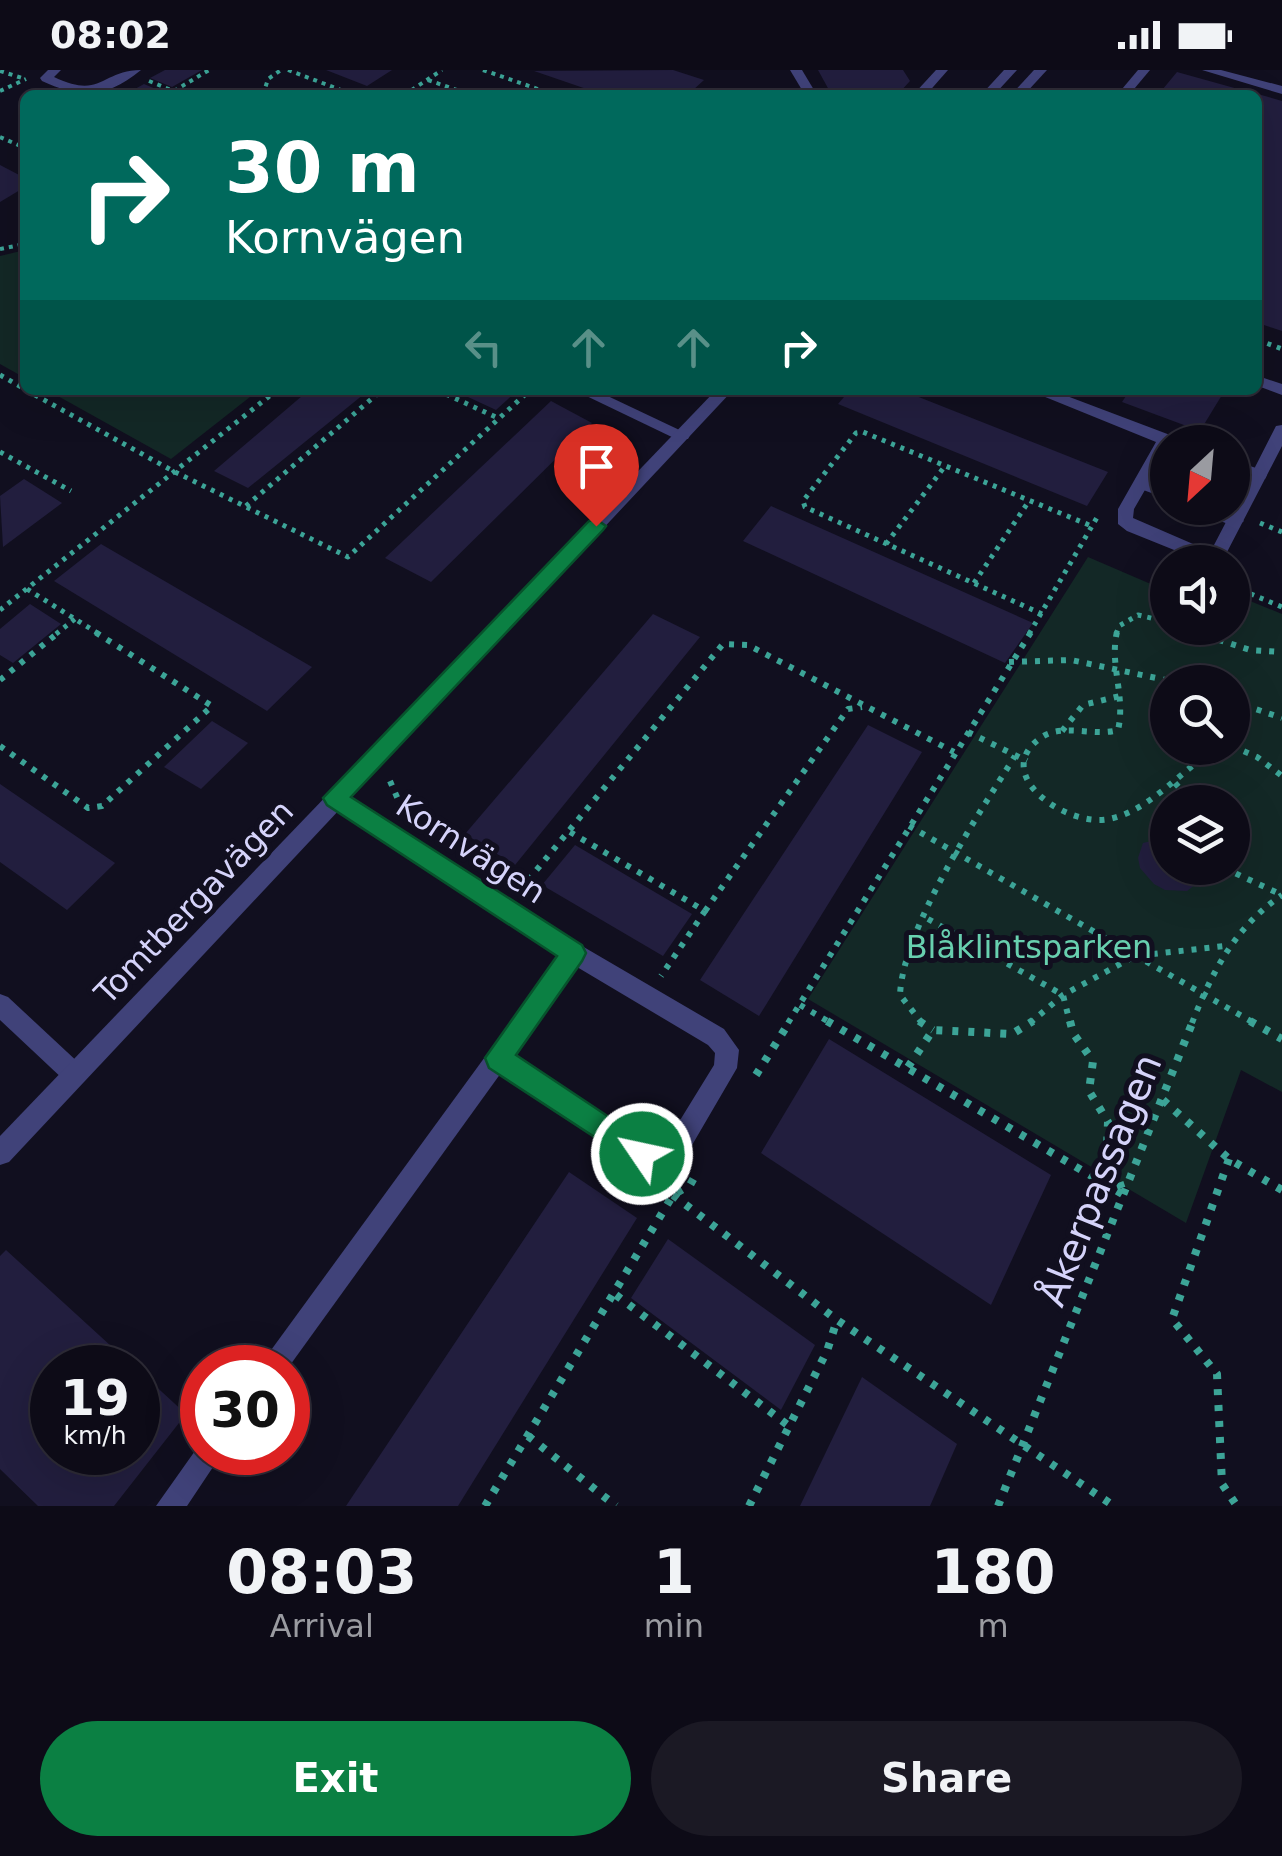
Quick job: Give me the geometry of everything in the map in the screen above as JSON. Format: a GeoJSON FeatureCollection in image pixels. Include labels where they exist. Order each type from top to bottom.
{"type":"FeatureCollection","features":[{"type":"Feature","properties":{"kind":"street"},"geometry":{"type":"LineString","coordinates":[[55,70],[46,78],[74,90]]}},
{"type":"Feature","properties":{"kind":"street"},"geometry":{"type":"LineString","coordinates":[[102,90],[135,70]]}},
{"type":"Feature","properties":{"kind":"street"},"geometry":{"type":"LineString","coordinates":[[928,75],[942,70]]}},
{"type":"Feature","properties":{"kind":"street"},"geometry":{"type":"LineString","coordinates":[[992,90],[1011,70]]}},
{"type":"Feature","properties":{"kind":"street"},"geometry":{"type":"LineString","coordinates":[[1023,90],[1042,70]]}},
{"type":"Feature","properties":{"kind":"street"},"geometry":{"type":"LineString","coordinates":[[1128,90],[1144,70]]}},
{"type":"Feature","properties":{"kind":"street"},"geometry":{"type":"LineString","coordinates":[[1208,70],[1282,90]]}},
{"type":"Feature","properties":{"kind":"street"},"geometry":{"type":"LineString","coordinates":[[593,395],[682,436]]}},
{"type":"Feature","properties":{"kind":"street","name":"Tomtbergavägen"},"geometry":{"type":"LineString","coordinates":[[0,1153],[720,395]]}},
{"type":"Feature","properties":{"kind":"street"},"geometry":{"type":"LineString","coordinates":[[1049,395],[1150,434]]}},
{"type":"Feature","properties":{"kind":"street"},"geometry":{"type":"LineString","coordinates":[[1250,493],[1282,430]]}},
{"type":"Feature","properties":{"kind":"street"},"geometry":{"type":"LineString","coordinates":[[1150,469],[1126,509],[1124,520],[1156,538],[1199,554],[1220,550],[1234,525]]}},
{"type":"Feature","properties":{"kind":"street"},"geometry":{"type":"LineString","coordinates":[[1250,472],[1259,475]]}},
{"type":"Feature","properties":{"kind":"street"},"geometry":{"type":"LineString","coordinates":[[1141,483],[1150,486]]}},
{"type":"Feature","properties":{"kind":"street","name":"Kornvägen"},"geometry":{"type":"LineString","coordinates":[[335,798],[503,910],[716,1037],[727,1050],[724,1068],[672,1155],[642,1154],[498,1058]]}},
{"type":"Feature","properties":{"kind":"street"},"geometry":{"type":"LineString","coordinates":[[288,1345],[574,953]]}},
{"type":"Feature","properties":{"kind":"street"},"geometry":{"type":"LineString","coordinates":[[1,1007],[73,1073]]}},
{"type":"Feature","properties":{"kind":"street"},"geometry":{"type":"LineString","coordinates":[[170,1506],[192,1475]]}},
{"type":"Feature","properties":{"kind":"path"},"geometry":{"type":"LineString","coordinates":[[176,90],[209,70]]}},
{"type":"Feature","properties":{"kind":"path"},"geometry":{"type":"LineString","coordinates":[[265,90],[268,79],[280,70]]}},
{"type":"Feature","properties":{"kind":"path"},"geometry":{"type":"LineString","coordinates":[[288,70],[340,90]]}},
{"type":"Feature","properties":{"kind":"path"},"geometry":{"type":"LineString","coordinates":[[412,90],[442,70]]}},
{"type":"Feature","properties":{"kind":"path"},"geometry":{"type":"LineString","coordinates":[[483,70],[541,90]]}},
{"type":"Feature","properties":{"kind":"path"},"geometry":{"type":"LineString","coordinates":[[0,91],[27,79]]}},
{"type":"Feature","properties":{"kind":"path"},"geometry":{"type":"LineString","coordinates":[[428,80],[457,90]]}},
{"type":"Feature","properties":{"kind":"path"},"geometry":{"type":"LineString","coordinates":[[35,395],[173,471],[348,556],[525,395]]}},
{"type":"Feature","properties":{"kind":"path"},"geometry":{"type":"LineString","coordinates":[[0,610],[272,395]]}},
{"type":"Feature","properties":{"kind":"path"},"geometry":{"type":"LineString","coordinates":[[246,506],[376,395]]}},
{"type":"Feature","properties":{"kind":"path"},"geometry":{"type":"LineString","coordinates":[[448,395],[500,419]]}},
{"type":"Feature","properties":{"kind":"path"},"geometry":{"type":"LineString","coordinates":[[1042,614],[805,507],[803,501],[856,433],[863,432],[1091,527],[1124,520]]}},
{"type":"Feature","properties":{"kind":"path"},"geometry":{"type":"LineString","coordinates":[[0,452],[71,491]]}},
{"type":"Feature","properties":{"kind":"path"},"geometry":{"type":"LineString","coordinates":[[886,544],[945,466]]}},
{"type":"Feature","properties":{"kind":"path"},"geometry":{"type":"LineString","coordinates":[[974,583],[1029,501]]}},
{"type":"Feature","properties":{"kind":"path"},"geometry":{"type":"LineString","coordinates":[[750,1086],[1042,614],[1100,511]]}},
{"type":"Feature","properties":{"kind":"path"},"geometry":{"type":"LineString","coordinates":[[0,746],[88,808],[102,806],[212,706],[27,589]]}},
{"type":"Feature","properties":{"kind":"path"},"geometry":{"type":"LineString","coordinates":[[1250,594],[1282,607]]}},
{"type":"Feature","properties":{"kind":"path"},"geometry":{"type":"LineString","coordinates":[[1150,618],[1138,616],[1123,622],[1114,641],[1120,696],[1118,730],[1062,731],[1039,740],[1026,762],[1028,778],[1037,796],[1058,813],[1081,821],[1100,821],[1126,814],[1198,765]]}},
{"type":"Feature","properties":{"kind":"path"},"geometry":{"type":"LineString","coordinates":[[0,680],[75,619]]}},
{"type":"Feature","properties":{"kind":"path"},"geometry":{"type":"LineString","coordinates":[[503,910],[724,644],[748,645],[954,752]]}},
{"type":"Feature","properties":{"kind":"path"},"geometry":{"type":"LineString","coordinates":[[1235,645],[1282,652]]}},
{"type":"Feature","properties":{"kind":"path"},"geometry":{"type":"LineString","coordinates":[[1009,662],[1071,660],[1150,676]]}},
{"type":"Feature","properties":{"kind":"path"},"geometry":{"type":"LineString","coordinates":[[1062,731],[1083,705],[1120,696]]}},
{"type":"Feature","properties":{"kind":"path"},"geometry":{"type":"LineString","coordinates":[[645,966],[661,976],[848,710],[863,707]]}},
{"type":"Feature","properties":{"kind":"path"},"geometry":{"type":"LineString","coordinates":[[1250,707],[1282,718]]}},
{"type":"Feature","properties":{"kind":"path"},"geometry":{"type":"LineString","coordinates":[[968,732],[1026,762]]}},
{"type":"Feature","properties":{"kind":"path"},"geometry":{"type":"LineString","coordinates":[[1250,754],[1282,776]]}},
{"type":"Feature","properties":{"kind":"path"},"geometry":{"type":"LineString","coordinates":[[1014,756],[956,851],[928,919],[901,968],[904,1004],[919,1022],[933,1030],[1012,1034],[1064,994],[1135,956],[1226,946]]}},
{"type":"Feature","properties":{"kind":"path"},"geometry":{"type":"LineString","coordinates":[[403,766],[390,780],[406,819]]}},
{"type":"Feature","properties":{"kind":"path"},"geometry":{"type":"LineString","coordinates":[[909,826],[1282,1039]]}},
{"type":"Feature","properties":{"kind":"path"},"geometry":{"type":"LineString","coordinates":[[570,832],[705,911]]}},
{"type":"Feature","properties":{"kind":"path"},"geometry":{"type":"LineString","coordinates":[[1250,880],[1282,895]]}},
{"type":"Feature","properties":{"kind":"path"},"geometry":{"type":"LineString","coordinates":[[506,882],[536,900]]}},
{"type":"Feature","properties":{"kind":"path","name":"Åkerpassagen"},"geometry":{"type":"LineString","coordinates":[[998,1506],[1226,946],[1257,912],[1282,895]]}},
{"type":"Feature","properties":{"kind":"path"},"geometry":{"type":"LineString","coordinates":[[928,919],[1064,994],[1072,1033],[1093,1061],[1089,1091],[1106,1119],[1108,1151],[1124,1195]]}},
{"type":"Feature","properties":{"kind":"path"},"geometry":{"type":"LineString","coordinates":[[800,1005],[1124,1195]]}},
{"type":"Feature","properties":{"kind":"path"},"geometry":{"type":"LineString","coordinates":[[908,1067],[933,1030]]}},
{"type":"Feature","properties":{"kind":"path"},"geometry":{"type":"LineString","coordinates":[[1162,1100],[1228,1159],[1282,1190]]}},
{"type":"Feature","properties":{"kind":"path"},"geometry":{"type":"LineString","coordinates":[[1228,1159],[1172,1319],[1218,1374],[1222,1484],[1236,1506]]}},
{"type":"Feature","properties":{"kind":"path"},"geometry":{"type":"LineString","coordinates":[[485,1506],[616,1295],[673,1194],[690,1184],[700,1168]]}},
{"type":"Feature","properties":{"kind":"path"},"geometry":{"type":"LineString","coordinates":[[673,1194],[838,1320],[1114,1506]]}},
{"type":"Feature","properties":{"kind":"path"},"geometry":{"type":"LineString","coordinates":[[616,1295],[789,1426]]}},
{"type":"Feature","properties":{"kind":"path"},"geometry":{"type":"LineString","coordinates":[[750,1506],[827,1351],[838,1320]]}},
{"type":"Feature","properties":{"kind":"path"},"geometry":{"type":"LineString","coordinates":[[528,1436],[616,1506]]}},
{"type":"Feature","properties":{"kind":"green space"},"geometry":{"type":"Polygon","coordinates":[[[20,251],[20,375],[0,364],[0,256],[20,251]]]}},
{"type":"Feature","properties":{"kind":"green space"},"geometry":{"type":"Polygon","coordinates":[[[56,395],[253,395],[171,459],[56,395]]]}},
{"type":"Feature","properties":{"kind":"green space","name":"Blåklintsparken"},"geometry":{"type":"Polygon","coordinates":[[[1088,557],[1150,584],[1150,645],[1250,645],[1250,601],[1282,614],[1282,1092],[1241,1070],[1186,1223],[808,999],[1088,557]]]}},
{"type":"Feature","properties":{"kind":"building"},"geometry":{"type":"Polygon","coordinates":[[[165,70],[202,70],[172,87],[150,78],[165,70]]]}},
{"type":"Feature","properties":{"kind":"building"},"geometry":{"type":"Polygon","coordinates":[[[326,70],[392,70],[367,86],[326,70]]]}},
{"type":"Feature","properties":{"kind":"building"},"geometry":{"type":"Polygon","coordinates":[[[673,70],[704,80],[693,90],[589,90],[534,71],[673,70]]]}},
{"type":"Feature","properties":{"kind":"building"},"geometry":{"type":"Polygon","coordinates":[[[818,70],[903,70],[910,81],[902,90],[829,90],[818,70]]]}},
{"type":"Feature","properties":{"kind":"building"},"geometry":{"type":"Polygon","coordinates":[[[1177,72],[1242,90],[1162,90],[1177,72]]]}},
{"type":"Feature","properties":{"kind":"building"},"geometry":{"type":"Polygon","coordinates":[[[144,84],[158,90],[133,90],[144,84]]]}},
{"type":"Feature","properties":{"kind":"building"},"geometry":{"type":"Polygon","coordinates":[[[1262,95],[1282,101],[1282,331],[1262,324],[1262,95]]]}},
{"type":"Feature","properties":{"kind":"building"},"geometry":{"type":"Polygon","coordinates":[[[0,165],[20,175],[20,190],[0,202],[0,165]]]}},
{"type":"Feature","properties":{"kind":"building"},"geometry":{"type":"Polygon","coordinates":[[[303,395],[363,395],[248,488],[214,471],[303,395]]]}},
{"type":"Feature","properties":{"kind":"building"},"geometry":{"type":"Polygon","coordinates":[[[464,395],[512,395],[496,410],[464,395]]]}},
{"type":"Feature","properties":{"kind":"building"},"geometry":{"type":"Polygon","coordinates":[[[846,395],[914,395],[1108,472],[1087,506],[838,404],[846,395]]]}},
{"type":"Feature","properties":{"kind":"building"},"geometry":{"type":"Polygon","coordinates":[[[1127,395],[1222,395],[1204,425],[1184,425],[1122,402],[1127,395]]]}},
{"type":"Feature","properties":{"kind":"building"},"geometry":{"type":"Polygon","coordinates":[[[551,401],[592,423],[431,582],[385,558],[551,401]]]}},
{"type":"Feature","properties":{"kind":"building"},"geometry":{"type":"Polygon","coordinates":[[[24,479],[62,503],[3,547],[0,496],[24,479]]]}},
{"type":"Feature","properties":{"kind":"building"},"geometry":{"type":"Polygon","coordinates":[[[771,506],[1033,623],[1005,663],[743,541],[771,506]]]}},
{"type":"Feature","properties":{"kind":"building"},"geometry":{"type":"Polygon","coordinates":[[[101,544],[312,667],[267,711],[54,581],[101,544]]]}},
{"type":"Feature","properties":{"kind":"building"},"geometry":{"type":"Polygon","coordinates":[[[30,604],[61,624],[13,663],[0,655],[0,629],[30,604]]]}},
{"type":"Feature","properties":{"kind":"building"},"geometry":{"type":"Polygon","coordinates":[[[653,614],[700,637],[515,865],[465,834],[653,614]]]}},
{"type":"Feature","properties":{"kind":"building"},"geometry":{"type":"Polygon","coordinates":[[[212,721],[248,743],[201,789],[164,767],[212,721]]]}},
{"type":"Feature","properties":{"kind":"building"},"geometry":{"type":"Polygon","coordinates":[[[868,725],[922,752],[759,1016],[700,980],[868,725]]]}},
{"type":"Feature","properties":{"kind":"building"},"geometry":{"type":"Polygon","coordinates":[[[0,784],[115,863],[67,910],[0,862],[0,784]]]}},
{"type":"Feature","properties":{"kind":"building"},"geometry":{"type":"Polygon","coordinates":[[[1150,841],[1150,879],[1140,868],[1138,858],[1143,843],[1150,841]]]}},
{"type":"Feature","properties":{"kind":"building"},"geometry":{"type":"Polygon","coordinates":[[[575,845],[692,914],[663,956],[542,885],[575,845]]]}},
{"type":"Feature","properties":{"kind":"building"},"geometry":{"type":"Polygon","coordinates":[[[1156,885],[1195,885],[1187,891],[1165,890],[1156,885]]]}},
{"type":"Feature","properties":{"kind":"building"},"geometry":{"type":"Polygon","coordinates":[[[829,1039],[1051,1175],[991,1305],[761,1153],[829,1039]]]}},
{"type":"Feature","properties":{"kind":"building"},"geometry":{"type":"Polygon","coordinates":[[[569,1172],[637,1218],[458,1506],[346,1506],[569,1172]]]}},
{"type":"Feature","properties":{"kind":"building"},"geometry":{"type":"Polygon","coordinates":[[[668,1239],[815,1345],[781,1410],[631,1298],[668,1239]]]}},
{"type":"Feature","properties":{"kind":"building"},"geometry":{"type":"Polygon","coordinates":[[[6,1250],[110,1345],[30,1345],[30,1475],[138,1475],[114,1506],[38,1506],[0,1469],[0,1256],[6,1250]]]}},
{"type":"Feature","properties":{"kind":"building"},"geometry":{"type":"Polygon","coordinates":[[[862,1377],[957,1444],[930,1506],[800,1506],[862,1377]]]}},
{"type":"Feature","properties":{"kind":"building"},"geometry":{"type":"Polygon","coordinates":[[[160,1390],[180,1408],[180,1422],[160,1447],[160,1390]]]}},
{"type":"Feature","properties":{"kind":"route"},"geometry":{"type":"LineString","coordinates":[[596,526],[335,798],[574,953],[498,1058],[642,1154]]}}]}
